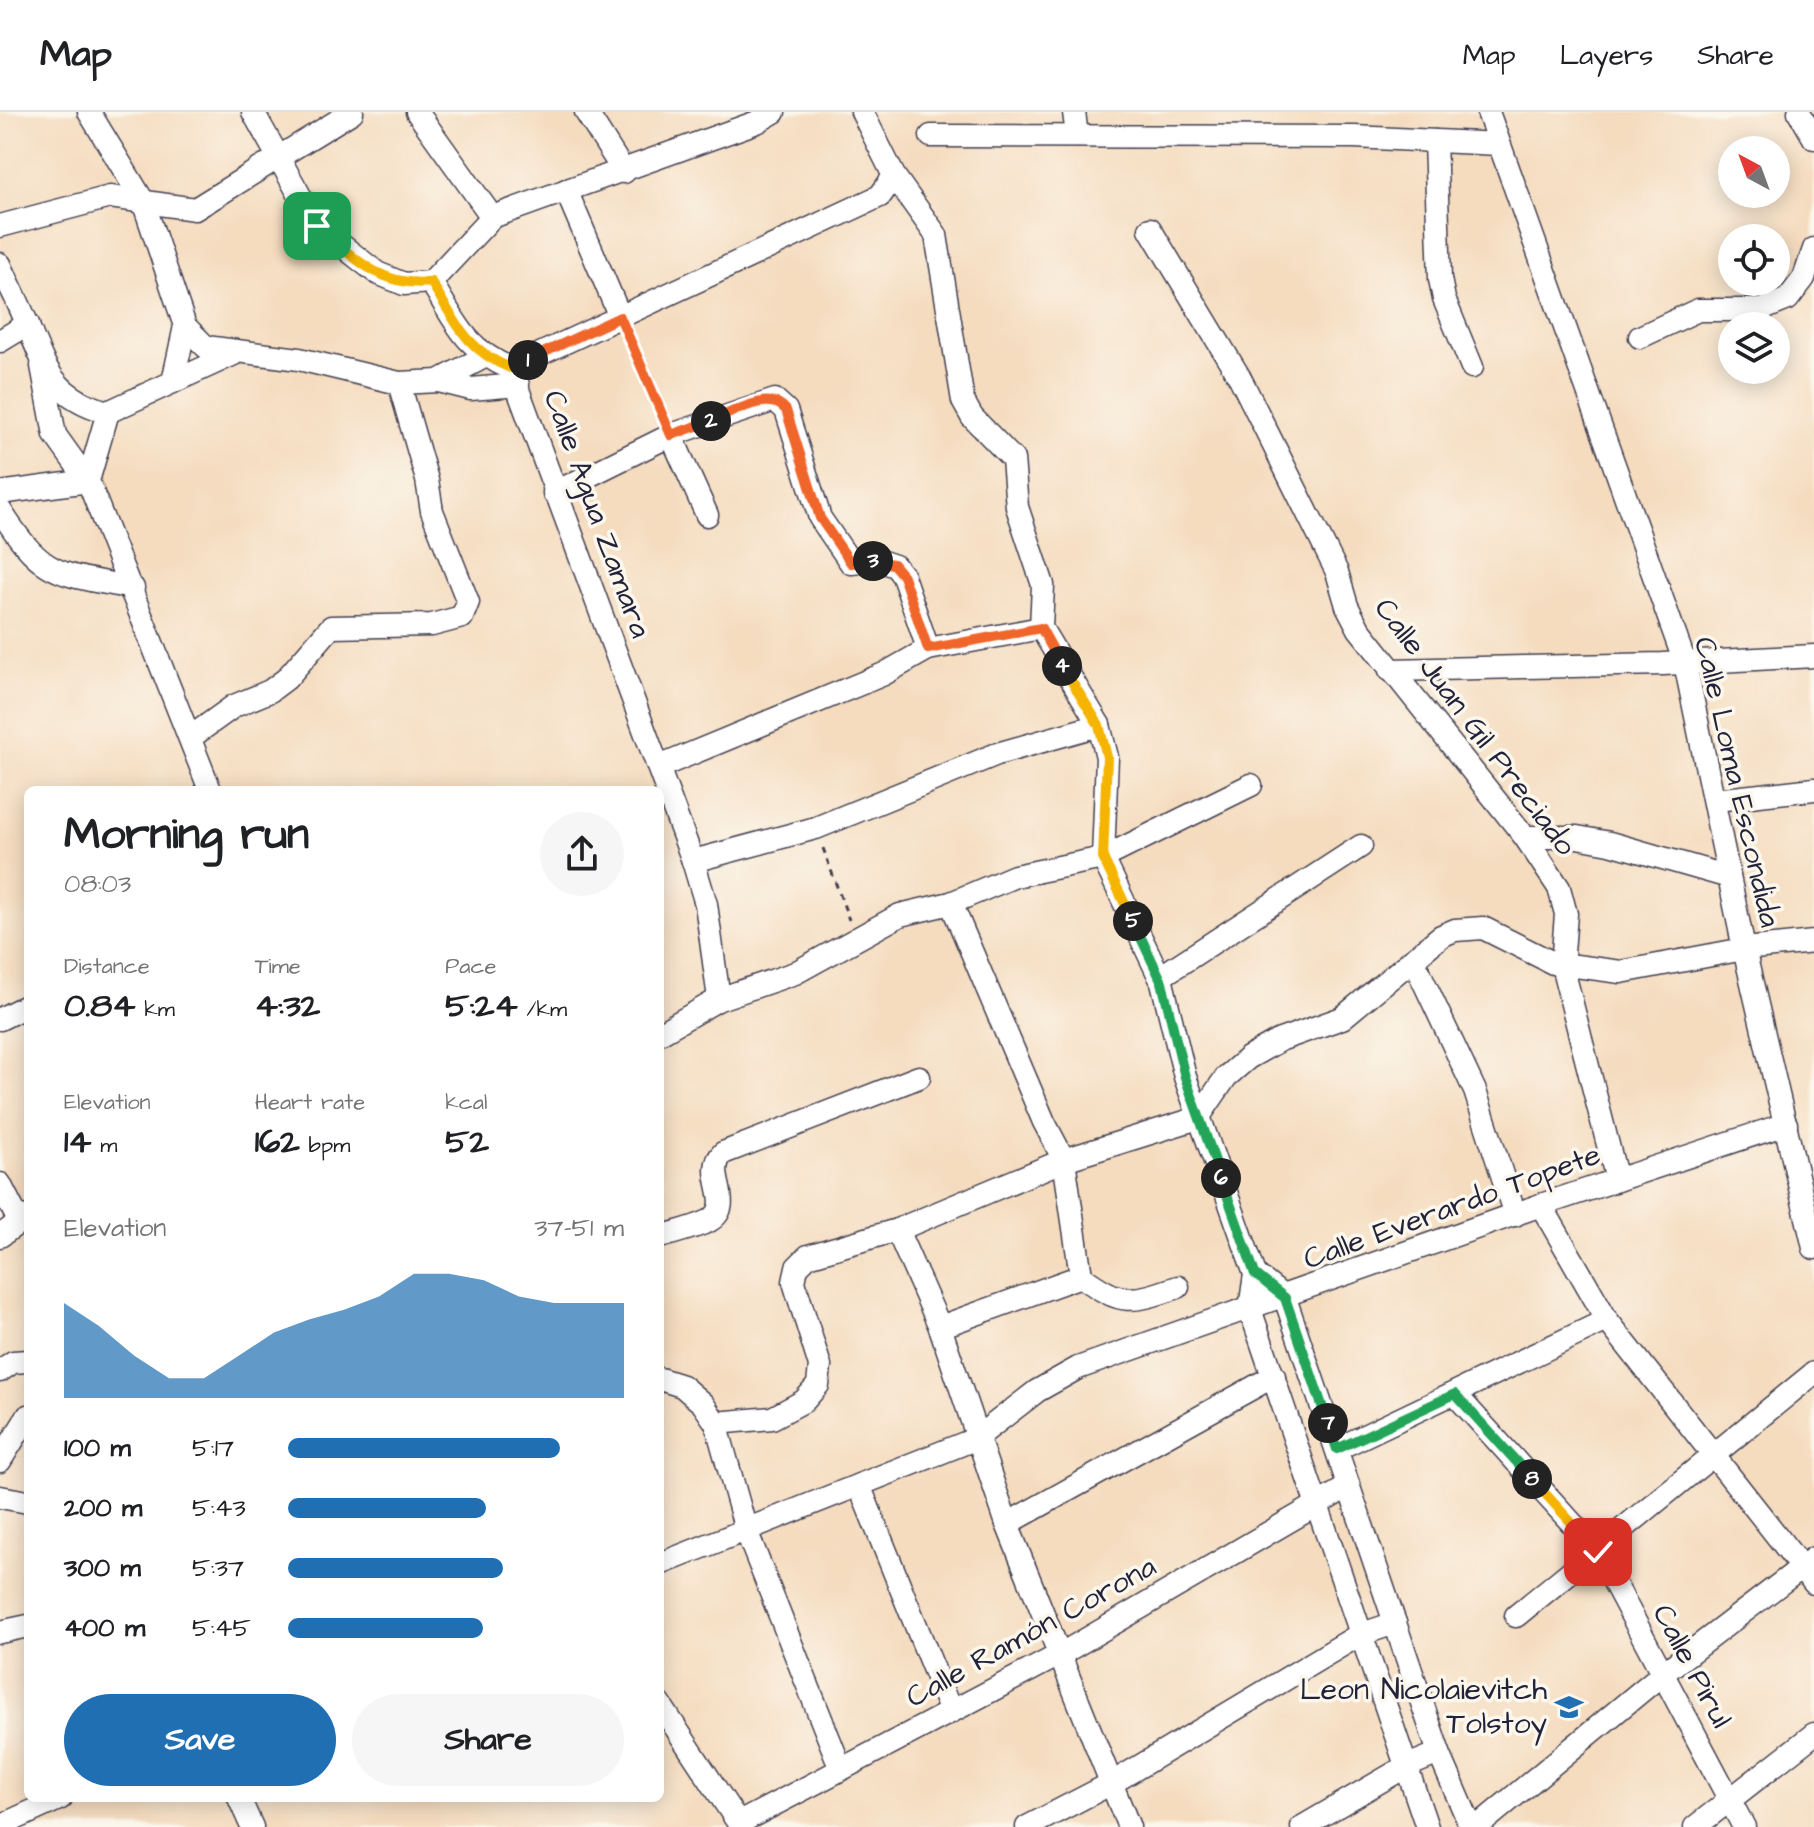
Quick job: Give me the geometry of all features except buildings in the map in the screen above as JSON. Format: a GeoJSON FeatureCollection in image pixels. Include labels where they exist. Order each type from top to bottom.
{"type":"FeatureCollection","features":[{"type":"Feature","properties":{"kind":"street"},"geometry":{"type":"LineString","coordinates":[[89,112],[143,201],[185,326],[206,347],[235,353],[268,353],[399,383],[439,381],[471,389],[514,376],[620,317],[880,196],[894,176]]}},
{"type":"Feature","properties":{"kind":"street"},"geometry":{"type":"LineString","coordinates":[[253,112],[317,226],[359,261],[396,282],[431,282],[492,217],[624,172],[760,115]]}},
{"type":"Feature","properties":{"kind":"street"},"geometry":{"type":"LineString","coordinates":[[0,226],[110,197],[195,209],[352,112]]}},
{"type":"Feature","properties":{"kind":"street"},"geometry":{"type":"LineString","coordinates":[[417,112],[492,217]]}},
{"type":"Feature","properties":{"kind":"street"},"geometry":{"type":"LineString","coordinates":[[586,112],[624,172]]}},
{"type":"Feature","properties":{"kind":"street"},"geometry":{"type":"LineString","coordinates":[[862,112],[894,176],[936,235],[963,401],[972,417],[1013,459],[1017,507],[1043,585],[1041,628],[1099,725],[1107,757],[1103,858],[1160,977],[1198,1118],[1255,1274],[1250,1309],[1427,1827]]}},
{"type":"Feature","properties":{"kind":"street"},"geometry":{"type":"LineString","coordinates":[[1074,112],[1077,136]]}},
{"type":"Feature","properties":{"kind":"street","name":"Calle Loma Escondida"},"geometry":{"type":"LineString","coordinates":[[1488,112],[1685,663],[1744,949],[1814,1248]]}},
{"type":"Feature","properties":{"kind":"street"},"geometry":{"type":"LineString","coordinates":[[1799,112],[1814,138]]}},
{"type":"Feature","properties":{"kind":"street"},"geometry":{"type":"LineString","coordinates":[[931,136],[1354,137],[1499,144]]}},
{"type":"Feature","properties":{"kind":"street"},"geometry":{"type":"LineString","coordinates":[[1435,141],[1440,279],[1444,299],[1472,367]]}},
{"type":"Feature","properties":{"kind":"street"},"geometry":{"type":"LineString","coordinates":[[566,190],[620,317]]}},
{"type":"Feature","properties":{"kind":"street","name":"Calle Juan Gil Preciado"},"geometry":{"type":"LineString","coordinates":[[1150,229],[1240,378],[1337,572],[1353,619],[1390,670],[1525,837],[1565,902],[1562,965],[1617,1180]]}},
{"type":"Feature","properties":{"kind":"street"},"geometry":{"type":"LineString","coordinates":[[1640,337],[1698,310],[1761,310],[1788,299],[1804,278],[1814,249]]}},
{"type":"Feature","properties":{"kind":"street"},"geometry":{"type":"LineString","coordinates":[[0,264],[28,324],[41,361],[55,435],[88,481],[133,588],[209,786]]}},
{"type":"Feature","properties":{"kind":"street","name":"Calle Agua Zamara"},"geometry":{"type":"LineString","coordinates":[[431,282],[467,340],[484,357],[514,376],[554,493],[693,861],[706,904],[719,999]]}},
{"type":"Feature","properties":{"kind":"street"},"geometry":{"type":"LineString","coordinates":[[0,341],[28,324]]}},
{"type":"Feature","properties":{"kind":"street"},"geometry":{"type":"LineString","coordinates":[[173,382],[185,326]]}},
{"type":"Feature","properties":{"kind":"street"},"geometry":{"type":"LineString","coordinates":[[41,361],[63,392],[85,406],[108,412],[235,353]]}},
{"type":"Feature","properties":{"kind":"street"},"geometry":{"type":"LineString","coordinates":[[439,381],[484,357]]}},
{"type":"Feature","properties":{"kind":"street"},"geometry":{"type":"LineString","coordinates":[[191,737],[234,706],[270,691],[286,679],[331,627],[432,625],[462,617],[468,602],[432,511],[427,480],[399,383]]}},
{"type":"Feature","properties":{"kind":"street"},"geometry":{"type":"LineString","coordinates":[[554,493],[671,435],[770,399],[780,402],[786,410],[822,523],[851,563],[884,561],[898,570],[928,649]]}},
{"type":"Feature","properties":{"kind":"street"},"geometry":{"type":"LineString","coordinates":[[88,481],[108,412]]}},
{"type":"Feature","properties":{"kind":"street"},"geometry":{"type":"LineString","coordinates":[[671,435],[707,515]]}},
{"type":"Feature","properties":{"kind":"street"},"geometry":{"type":"LineString","coordinates":[[0,493],[88,481]]}},
{"type":"Feature","properties":{"kind":"street"},"geometry":{"type":"LineString","coordinates":[[0,510],[15,534],[48,568],[133,588]]}},
{"type":"Feature","properties":{"kind":"street"},"geometry":{"type":"LineString","coordinates":[[659,767],[884,674],[928,649],[1041,628]]}},
{"type":"Feature","properties":{"kind":"street"},"geometry":{"type":"LineString","coordinates":[[1390,670],[1685,663],[1814,656]]}},
{"type":"Feature","properties":{"kind":"street"},"geometry":{"type":"LineString","coordinates":[[693,861],[816,828],[997,754],[1099,725]]}},
{"type":"Feature","properties":{"kind":"street"},"geometry":{"type":"LineString","coordinates":[[664,1031],[719,999],[795,973],[900,915],[951,903],[1015,876],[1103,858],[1251,785]]}},
{"type":"Feature","properties":{"kind":"street"},"geometry":{"type":"LineString","coordinates":[[1715,800],[1814,789]]}},
{"type":"Feature","properties":{"kind":"street"},"geometry":{"type":"LineString","coordinates":[[1525,837],[1577,837],[1610,843],[1729,877]]}},
{"type":"Feature","properties":{"kind":"street"},"geometry":{"type":"LineString","coordinates":[[1160,977],[1361,846]]}},
{"type":"Feature","properties":{"kind":"street"},"geometry":{"type":"LineString","coordinates":[[951,903],[1044,1122],[1064,1160],[1081,1276],[1119,1300],[1141,1299],[1178,1287]]}},
{"type":"Feature","properties":{"kind":"street"},"geometry":{"type":"LineString","coordinates":[[716,1423],[772,1418],[788,1412],[813,1392],[821,1377],[820,1366],[794,1282],[797,1267],[808,1256],[897,1230],[1064,1160],[1198,1118],[1226,1077],[1280,1040],[1342,1018],[1441,936],[1455,930],[1483,928],[1562,965],[1630,972],[1744,949],[1814,942]]}},
{"type":"Feature","properties":{"kind":"street"},"geometry":{"type":"LineString","coordinates":[[1413,959],[1475,1091],[1515,1215]]}},
{"type":"Feature","properties":{"kind":"street"},"geometry":{"type":"LineString","coordinates":[[0,1019],[24,1007]]}},
{"type":"Feature","properties":{"kind":"street"},"geometry":{"type":"LineString","coordinates":[[664,1235],[716,1215],[722,1204],[715,1168],[723,1153],[919,1077]]}},
{"type":"Feature","properties":{"kind":"street"},"geometry":{"type":"LineString","coordinates":[[1185,1077],[1226,1077]]}},
{"type":"Feature","properties":{"kind":"street","name":"Calle Everardo Topete"},"geometry":{"type":"LineString","coordinates":[[664,1562],[975,1439],[1037,1391],[1078,1368],[1285,1298],[1541,1205],[1786,1124]]}},
{"type":"Feature","properties":{"kind":"street"},"geometry":{"type":"LineString","coordinates":[[0,1184],[23,1219],[0,1236]]}},
{"type":"Feature","properties":{"kind":"street"},"geometry":{"type":"LineString","coordinates":[[1255,1274],[1285,1298],[1439,1753],[1474,1827],[1662,1674],[1809,1569],[1714,1456],[1607,1320],[1541,1205]]}},
{"type":"Feature","properties":{"kind":"street"},"geometry":{"type":"LineString","coordinates":[[897,1230],[940,1327],[975,1439],[1007,1524],[1129,1827]]}},
{"type":"Feature","properties":{"kind":"street"},"geometry":{"type":"LineString","coordinates":[[940,1327],[1081,1276]]}},
{"type":"Feature","properties":{"kind":"street"},"geometry":{"type":"LineString","coordinates":[[1337,1449],[1607,1320]]}},
{"type":"Feature","properties":{"kind":"street"},"geometry":{"type":"LineString","coordinates":[[0,1371],[13,1362],[24,1361]]}},
{"type":"Feature","properties":{"kind":"street"},"geometry":{"type":"LineString","coordinates":[[1516,1616],[1814,1373]]}},
{"type":"Feature","properties":{"kind":"street"},"geometry":{"type":"LineString","coordinates":[[1007,1524],[1274,1376]]}},
{"type":"Feature","properties":{"kind":"street"},"geometry":{"type":"LineString","coordinates":[[664,1380],[682,1386],[703,1404],[716,1423],[746,1530],[841,1769]]}},
{"type":"Feature","properties":{"kind":"street","name":"Calle Pirul"},"geometry":{"type":"LineString","coordinates":[[1455,1394],[1598,1552],[1744,1827]]}},
{"type":"Feature","properties":{"kind":"street"},"geometry":{"type":"LineString","coordinates":[[2,1464],[24,1423]]}},
{"type":"Feature","properties":{"kind":"street"},"geometry":{"type":"LineString","coordinates":[[859,1485],[951,1712]]}},
{"type":"Feature","properties":{"kind":"street","name":"Calle Ramón Corona"},"geometry":{"type":"LineString","coordinates":[[740,1825],[1061,1654],[1349,1486]]}},
{"type":"Feature","properties":{"kind":"street"},"geometry":{"type":"LineString","coordinates":[[0,1497],[24,1501]]}},
{"type":"Feature","properties":{"kind":"street"},"geometry":{"type":"LineString","coordinates":[[1027,1827],[1112,1783],[1359,1635],[1395,1623]]}},
{"type":"Feature","properties":{"kind":"street"},"geometry":{"type":"LineString","coordinates":[[0,1632],[24,1627]]}},
{"type":"Feature","properties":{"kind":"street"},"geometry":{"type":"LineString","coordinates":[[664,1710],[740,1825]]}},
{"type":"Feature","properties":{"kind":"street"},"geometry":{"type":"LineString","coordinates":[[1695,1827],[1814,1734]]}},
{"type":"Feature","properties":{"kind":"street"},"geometry":{"type":"LineString","coordinates":[[1302,1827],[1405,1767],[1439,1753]]}},
{"type":"Feature","properties":{"kind":"street"},"geometry":{"type":"LineString","coordinates":[[0,1826],[52,1802]]}},
{"type":"Feature","properties":{"kind":"street"},"geometry":{"type":"LineString","coordinates":[[241,1802],[252,1827]]}},
{"type":"Feature","properties":{"kind":"path"},"geometry":{"type":"LineString","coordinates":[[620,317],[671,435]]}},
{"type":"Feature","properties":{"kind":"path"},"geometry":{"type":"LineString","coordinates":[[816,828],[855,938]]}},
{"type":"Feature","properties":{"kind":"place","name":"Leon Nicolaievitch Tolstoy"},"geometry":{"type":"Point","coordinates":[1569,1707]}},
{"type":"Feature","properties":{"kind":"route"},"geometry":{"type":"LineString","coordinates":[[317,226],[377,273],[404,284],[431,282],[467,340],[484,357],[510,368],[620,317],[671,435],[770,399],[780,402],[786,410],[822,523],[851,563],[877,560],[893,564],[903,576],[928,649],[1041,628],[1099,725],[1107,757],[1103,858],[1162,982],[1198,1118],[1255,1274],[1285,1298],[1337,1449],[1455,1394],[1598,1552]]}}]}
